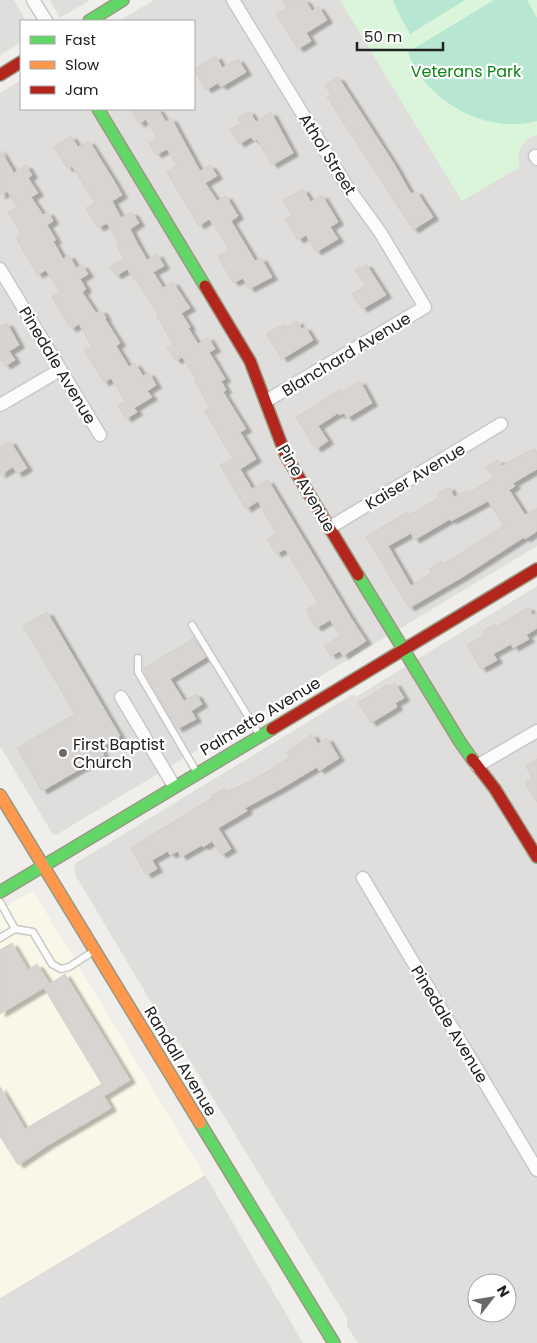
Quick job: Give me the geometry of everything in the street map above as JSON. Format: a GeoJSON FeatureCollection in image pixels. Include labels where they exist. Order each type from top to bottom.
{"type":"FeatureCollection","features":[{"type":"Feature","properties":{"kind":"street"},"geometry":{"type":"LineString","coordinates":[[33,0],[45,20]]}},
{"type":"Feature","properties":{"kind":"street"},"geometry":{"type":"LineString","coordinates":[[91,20],[123,0]]}},
{"type":"Feature","properties":{"kind":"street","name":"Athol Street"},"geometry":{"type":"LineString","coordinates":[[233,0],[346,185],[380,232],[425,307]]}},
{"type":"Feature","properties":{"kind":"street"},"geometry":{"type":"LineString","coordinates":[[0,75],[20,63]]}},
{"type":"Feature","properties":{"kind":"street","name":"Pine Avenue"},"geometry":{"type":"LineString","coordinates":[[99,110],[244,348],[286,456],[460,742],[495,789],[537,857]]}},
{"type":"Feature","properties":{"kind":"street","name":"Pinedale Avenue"},"geometry":{"type":"LineString","coordinates":[[0,269],[100,434]]}},
{"type":"Feature","properties":{"kind":"street","name":"Blanchard Avenue"},"geometry":{"type":"LineString","coordinates":[[266,401],[425,307]]}},
{"type":"Feature","properties":{"kind":"street"},"geometry":{"type":"LineString","coordinates":[[0,405],[60,370]]}},
{"type":"Feature","properties":{"kind":"street","name":"Kaiser Avenue"},"geometry":{"type":"LineString","coordinates":[[329,528],[501,424]]}},
{"type":"Feature","properties":{"kind":"street","name":"Palmetto Avenue"},"geometry":{"type":"LineString","coordinates":[[0,892],[537,569]]}},
{"type":"Feature","properties":{"kind":"street"},"geometry":{"type":"LineString","coordinates":[[121,698],[174,786]]}},
{"type":"Feature","properties":{"kind":"street"},"geometry":{"type":"LineString","coordinates":[[477,766],[537,731]]}},
{"type":"Feature","properties":{"kind":"street","name":"Randall Avenue"},"geometry":{"type":"LineString","coordinates":[[0,795],[334,1343]]}},
{"type":"Feature","properties":{"kind":"street","name":"Pinedale Avenue"},"geometry":{"type":"LineString","coordinates":[[363,878],[537,1170]]}},
{"type":"Feature","properties":{"kind":"lane"},"geometry":{"type":"LineString","coordinates":[[192,625],[260,735]]}},
{"type":"Feature","properties":{"kind":"lane"},"geometry":{"type":"LineString","coordinates":[[138,658],[138,672],[197,772]]}},
{"type":"Feature","properties":{"kind":"lane"},"geometry":{"type":"LineString","coordinates":[[0,902],[16,929]]}},
{"type":"Feature","properties":{"kind":"lane"},"geometry":{"type":"LineString","coordinates":[[0,938],[16,929],[33,932],[52,964],[61,969],[69,967],[95,951]]}},
{"type":"Feature","properties":{"kind":"shaded area"},"geometry":{"type":"Polygon","coordinates":[[[0,0],[14,0],[25,20],[20,20],[20,43],[0,55],[0,0]]]}},
{"type":"Feature","properties":{"kind":"shaded area"},"geometry":{"type":"Polygon","coordinates":[[[50,0],[90,0],[60,18],[50,0]]]}},
{"type":"Feature","properties":{"kind":"shaded area"},"geometry":{"type":"Polygon","coordinates":[[[154,0],[340,0],[462,201],[518,158],[522,145],[530,137],[537,135],[537,546],[334,668],[205,454],[208,453],[23,486],[19,479],[0,490],[0,93],[20,81],[20,110],[195,110],[195,20],[121,20],[154,0]]]}},
{"type":"Feature","properties":{"kind":"shaded area"},"geometry":{"type":"Polygon","coordinates":[[[173,396],[208,453],[206,455],[334,668],[56,835],[52,833],[0,746],[0,490],[19,479],[24,486],[173,396]]]}},
{"type":"Feature","properties":{"kind":"shaded area"},"geometry":{"type":"Polygon","coordinates":[[[537,586],[537,1343],[358,1343],[347,1326],[347,1318],[180,1044],[173,1039],[76,876],[74,868],[76,863],[352,695],[357,696],[537,586]]]}},
{"type":"Feature","properties":{"kind":"shaded area"},"geometry":{"type":"Polygon","coordinates":[[[33,891],[205,1175],[0,1298],[0,910],[33,891]]]}},
{"type":"Feature","properties":{"kind":"shaded area"},"geometry":{"type":"Polygon","coordinates":[[[205,1175],[303,1343],[0,1343],[0,1298],[205,1175]]]}},
{"type":"Feature","properties":{"kind":"green space","name":"Veterans Park"},"geometry":{"type":"Polygon","coordinates":[[[340,0],[537,0],[537,135],[527,140],[521,147],[519,151],[520,167],[462,201],[340,0]]]}},
{"type":"Feature","properties":{"kind":"green space"},"geometry":{"type":"Polygon","coordinates":[[[393,0],[465,0],[410,34],[393,0]]]}},
{"type":"Feature","properties":{"kind":"green space"},"geometry":{"type":"Polygon","coordinates":[[[494,0],[527,0],[537,18],[537,121],[518,124],[498,123],[478,118],[460,110],[443,99],[428,85],[416,70],[408,52],[494,0]]]}},
{"type":"Feature","properties":{"kind":"building"},"geometry":{"type":"Polygon","coordinates":[[[282,0],[305,0],[312,11],[318,6],[327,20],[306,33],[311,41],[298,49],[276,14],[287,8],[282,0]]]}},
{"type":"Feature","properties":{"kind":"building"},"geometry":{"type":"Polygon","coordinates":[[[216,56],[222,68],[238,59],[246,72],[221,87],[218,83],[206,90],[195,68],[216,56]]]}},
{"type":"Feature","properties":{"kind":"building"},"geometry":{"type":"Polygon","coordinates":[[[338,77],[411,194],[416,191],[433,217],[413,230],[327,97],[331,95],[325,85],[338,77]]]}},
{"type":"Feature","properties":{"kind":"building"},"geometry":{"type":"Polygon","coordinates":[[[131,110],[159,110],[166,122],[171,118],[200,171],[210,165],[217,176],[205,183],[217,201],[226,196],[238,216],[231,221],[255,261],[261,258],[272,277],[249,289],[243,278],[233,283],[218,256],[229,250],[209,219],[199,226],[167,172],[177,166],[167,149],[156,155],[149,143],[157,139],[146,119],[139,124],[131,110]]]}},
{"type":"Feature","properties":{"kind":"building"},"geometry":{"type":"Polygon","coordinates":[[[249,111],[256,122],[271,112],[293,153],[272,165],[257,139],[254,141],[251,137],[239,144],[230,130],[241,123],[238,118],[249,111]]]}},
{"type":"Feature","properties":{"kind":"building"},"geometry":{"type":"Polygon","coordinates":[[[71,136],[78,147],[89,141],[122,195],[112,201],[121,218],[132,212],[139,223],[130,229],[147,260],[157,254],[164,266],[153,272],[163,288],[173,282],[190,308],[181,313],[198,344],[208,337],[215,349],[209,352],[225,379],[221,381],[226,390],[223,392],[246,429],[240,432],[256,459],[240,469],[252,489],[268,480],[366,641],[343,656],[340,651],[331,656],[324,646],[340,636],[330,620],[316,628],[306,610],[318,603],[285,549],[276,554],[267,539],[276,534],[258,501],[246,509],[220,465],[233,458],[204,411],[210,408],[194,380],[196,379],[182,357],[176,361],[167,348],[173,344],[156,315],[158,314],[127,269],[116,276],[110,267],[124,258],[117,246],[120,245],[107,223],[98,228],[86,208],[95,203],[72,166],[68,169],[54,147],[71,136]]]}},
{"type":"Feature","properties":{"kind":"building"},"geometry":{"type":"Polygon","coordinates":[[[0,150],[14,173],[26,165],[32,175],[28,178],[38,193],[31,197],[43,215],[48,212],[53,221],[47,225],[56,240],[53,241],[63,259],[69,255],[76,268],[82,265],[88,274],[80,279],[86,289],[82,292],[96,313],[101,310],[120,343],[116,346],[129,367],[135,363],[143,376],[149,373],[156,385],[147,391],[152,397],[134,408],[137,412],[126,419],[118,405],[125,401],[111,378],[104,383],[84,350],[92,346],[79,324],[71,329],[52,297],[60,292],[46,270],[37,275],[16,237],[21,234],[8,212],[17,207],[7,191],[0,196],[0,150]]]}},
{"type":"Feature","properties":{"kind":"building"},"geometry":{"type":"Polygon","coordinates":[[[303,189],[311,202],[322,195],[338,222],[330,227],[338,239],[316,252],[306,235],[298,240],[285,219],[292,215],[283,200],[303,189]]]}},
{"type":"Feature","properties":{"kind":"building"},"geometry":{"type":"Polygon","coordinates":[[[366,264],[386,295],[362,309],[352,294],[365,286],[355,270],[366,264]]]}},
{"type":"Feature","properties":{"kind":"building"},"geometry":{"type":"Polygon","coordinates":[[[297,321],[302,329],[305,327],[313,340],[282,359],[266,334],[284,324],[286,328],[297,321]]]}},
{"type":"Feature","properties":{"kind":"building"},"geometry":{"type":"Polygon","coordinates":[[[7,323],[19,345],[9,351],[15,360],[5,366],[0,358],[0,326],[7,323]]]}},
{"type":"Feature","properties":{"kind":"building"},"geometry":{"type":"Polygon","coordinates":[[[360,381],[372,403],[347,418],[344,413],[339,415],[338,413],[318,426],[328,441],[316,449],[296,417],[341,389],[342,392],[360,381]]]}},
{"type":"Feature","properties":{"kind":"building"},"geometry":{"type":"Polygon","coordinates":[[[10,441],[27,468],[17,474],[13,467],[0,475],[0,447],[10,441]]]}},
{"type":"Feature","properties":{"kind":"building"},"geometry":{"type":"Polygon","coordinates":[[[534,448],[537,453],[537,469],[513,483],[515,486],[509,490],[525,515],[537,508],[537,531],[525,539],[524,537],[464,576],[409,608],[366,537],[407,512],[409,515],[439,498],[437,494],[449,487],[454,497],[468,490],[469,493],[493,478],[486,467],[498,460],[502,466],[534,448]],[[488,501],[451,521],[450,519],[414,540],[411,533],[388,546],[411,586],[431,573],[429,569],[441,561],[443,564],[504,526],[488,501]]]}},
{"type":"Feature","properties":{"kind":"building"},"geometry":{"type":"Polygon","coordinates":[[[528,607],[533,615],[537,612],[537,628],[526,635],[529,639],[513,648],[511,644],[493,654],[497,660],[481,669],[467,645],[485,635],[483,631],[495,624],[497,627],[528,607]]]}},
{"type":"Feature","properties":{"kind":"building"},"geometry":{"type":"Polygon","coordinates":[[[47,612],[120,736],[100,748],[104,755],[42,791],[17,748],[75,714],[23,626],[47,612]]]}},
{"type":"Feature","properties":{"kind":"building"},"geometry":{"type":"Polygon","coordinates":[[[194,638],[206,657],[170,679],[184,701],[196,694],[202,704],[191,711],[196,719],[177,729],[143,669],[194,638]]]}},
{"type":"Feature","properties":{"kind":"building"},"geometry":{"type":"Polygon","coordinates":[[[395,683],[404,698],[395,703],[397,707],[371,723],[358,703],[388,684],[389,687],[395,683]]]}},
{"type":"Feature","properties":{"kind":"building"},"geometry":{"type":"Polygon","coordinates":[[[312,734],[318,744],[327,738],[339,758],[319,771],[317,767],[245,808],[247,811],[218,828],[231,849],[221,855],[212,841],[181,857],[178,851],[170,855],[168,851],[152,860],[157,869],[146,875],[131,848],[212,798],[211,796],[224,788],[226,792],[233,788],[233,790],[262,775],[290,757],[287,752],[312,734]]]}},
{"type":"Feature","properties":{"kind":"building"},"geometry":{"type":"Polygon","coordinates":[[[537,759],[537,802],[525,783],[532,778],[526,766],[537,759]]]}},
{"type":"Feature","properties":{"kind":"building"},"geometry":{"type":"Polygon","coordinates":[[[12,943],[28,970],[37,964],[50,984],[0,1014],[0,950],[12,943]]]}},
{"type":"Feature","properties":{"kind":"building"},"geometry":{"type":"Polygon","coordinates":[[[65,974],[130,1080],[104,1096],[111,1108],[18,1165],[0,1136],[0,1087],[25,1129],[102,1084],[44,988],[65,974]]]}},
{"type":"Feature","properties":{"kind":"traffic: fast"},"geometry":{"type":"LineString","coordinates":[[91,20],[123,0]]}},
{"type":"Feature","properties":{"kind":"traffic: fast"},"geometry":{"type":"LineString","coordinates":[[99,110],[205,286]]}},
{"type":"Feature","properties":{"kind":"traffic: fast"},"geometry":{"type":"LineString","coordinates":[[358,575],[472,759]]}},
{"type":"Feature","properties":{"kind":"traffic: fast"},"geometry":{"type":"LineString","coordinates":[[0,892],[272,729]]}},
{"type":"Feature","properties":{"kind":"traffic: fast"},"geometry":{"type":"LineString","coordinates":[[200,1123],[334,1343]]}},
{"type":"Feature","properties":{"kind":"traffic: slow"},"geometry":{"type":"LineString","coordinates":[[0,795],[200,1123]]}},
{"type":"Feature","properties":{"kind":"traffic: jam"},"geometry":{"type":"LineString","coordinates":[[0,75],[20,63]]}},
{"type":"Feature","properties":{"kind":"traffic: jam"},"geometry":{"type":"LineString","coordinates":[[205,286],[250,361],[286,456],[358,575]]}},
{"type":"Feature","properties":{"kind":"traffic: jam"},"geometry":{"type":"LineString","coordinates":[[272,729],[537,569]]}},
{"type":"Feature","properties":{"kind":"traffic: jam"},"geometry":{"type":"LineString","coordinates":[[472,759],[495,789],[537,857]]}},
{"type":"Feature","properties":{"kind":"place","name":"First Baptist Church"},"geometry":{"type":"Point","coordinates":[63,753]}}]}
